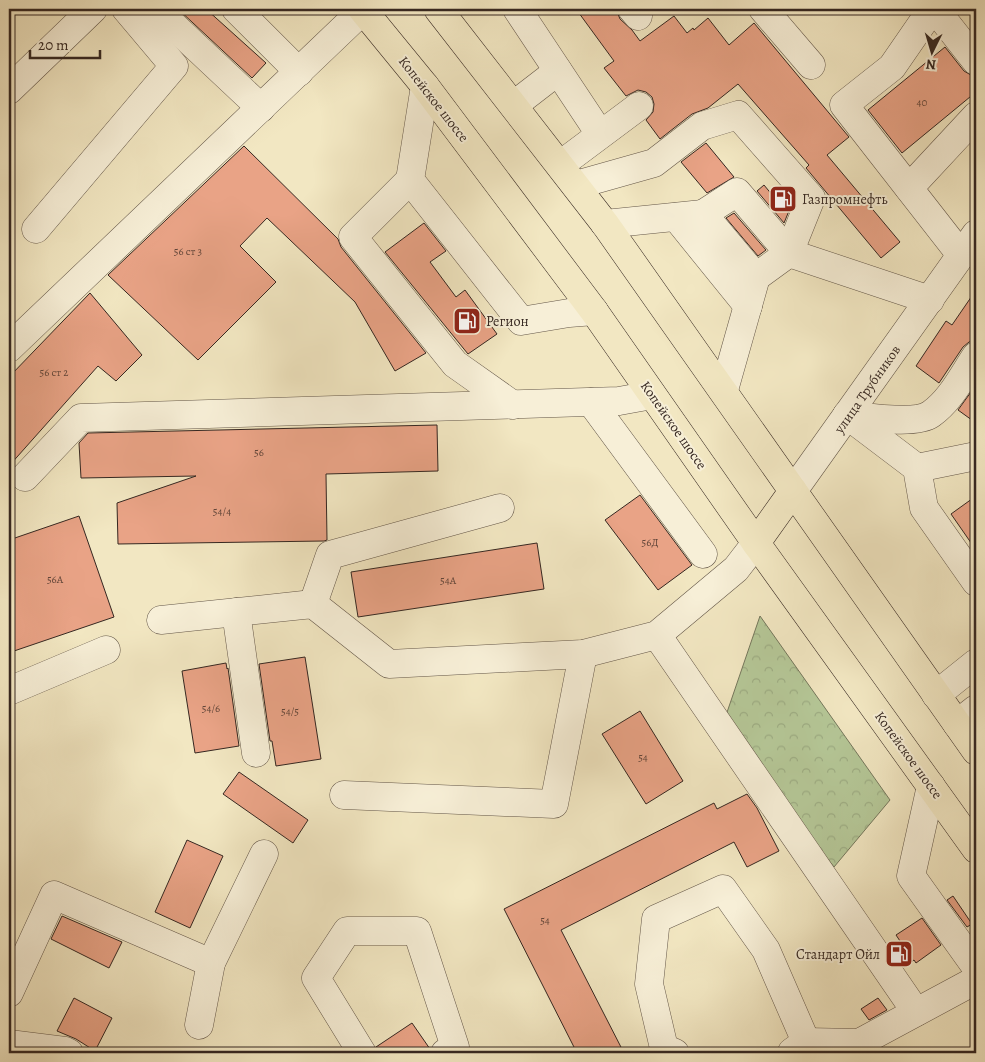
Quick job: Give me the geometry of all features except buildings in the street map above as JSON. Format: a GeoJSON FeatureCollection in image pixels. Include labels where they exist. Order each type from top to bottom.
{"type":"FeatureCollection","features":[{"type":"Feature","properties":{"kind":"main road","name":"Копейское шоссе"},"geometry":{"type":"LineString","coordinates":[[363,9],[425,86],[594,311],[756,542],[976,849]]}},
{"type":"Feature","properties":{"kind":"main road"},"geometry":{"type":"LineString","coordinates":[[438,9],[605,224],[724,390],[936,695],[967,716],[976,751]]}},
{"type":"Feature","properties":{"kind":"main road","name":"улица Трубников"},"geometry":{"type":"LineString","coordinates":[[756,542],[793,491]]}},
{"type":"Feature","properties":{"kind":"street"},"geometry":{"type":"LineString","coordinates":[[9,90],[93,9]]}},
{"type":"Feature","properties":{"kind":"street"},"geometry":{"type":"LineString","coordinates":[[36,229],[174,66],[126,9]]}},
{"type":"Feature","properties":{"kind":"street"},"geometry":{"type":"LineString","coordinates":[[236,9],[299,72]]}},
{"type":"Feature","properties":{"kind":"street"},"geometry":{"type":"LineString","coordinates":[[9,348],[363,9]]}},
{"type":"Feature","properties":{"kind":"street"},"geometry":{"type":"LineString","coordinates":[[517,9],[600,134]]}},
{"type":"Feature","properties":{"kind":"street"},"geometry":{"type":"LineString","coordinates":[[763,9],[811,65]]}},
{"type":"Feature","properties":{"kind":"street"},"geometry":{"type":"LineString","coordinates":[[969,245],[909,188],[844,105],[892,67],[934,9],[976,61]]}},
{"type":"Feature","properties":{"kind":"street"},"geometry":{"type":"LineString","coordinates":[[162,15],[261,108]]}},
{"type":"Feature","properties":{"kind":"street"},"geometry":{"type":"LineString","coordinates":[[514,105],[558,71]]}},
{"type":"Feature","properties":{"kind":"street"},"geometry":{"type":"LineString","coordinates":[[425,86],[410,180],[353,237],[455,364],[513,405]]}},
{"type":"Feature","properties":{"kind":"street"},"geometry":{"type":"LineString","coordinates":[[568,175],[600,134],[639,106]]}},
{"type":"Feature","properties":{"kind":"street"},"geometry":{"type":"LineString","coordinates":[[568,175],[654,162],[702,126],[738,115],[811,198],[789,253],[756,277],[724,390]]}},
{"type":"Feature","properties":{"kind":"street"},"geometry":{"type":"LineString","coordinates":[[909,188],[976,116]]}},
{"type":"Feature","properties":{"kind":"street"},"geometry":{"type":"LineString","coordinates":[[410,180],[520,321],[594,311]]}},
{"type":"Feature","properties":{"kind":"street"},"geometry":{"type":"LineString","coordinates":[[605,224],[703,214],[737,192],[789,253],[930,300]]}},
{"type":"Feature","properties":{"kind":"street"},"geometry":{"type":"LineString","coordinates":[[703,214],[756,277]]}},
{"type":"Feature","properties":{"kind":"street"},"geometry":{"type":"LineString","coordinates":[[676,216],[748,306]]}},
{"type":"Feature","properties":{"kind":"street","name":"улица Трубников"},"geometry":{"type":"LineString","coordinates":[[793,491],[969,245]]}},
{"type":"Feature","properties":{"kind":"street"},"geometry":{"type":"LineString","coordinates":[[847,415],[909,420],[930,415],[944,403],[976,356]]}},
{"type":"Feature","properties":{"kind":"street"},"geometry":{"type":"LineString","coordinates":[[25,477],[81,418],[619,401],[652,395]]}},
{"type":"Feature","properties":{"kind":"street"},"geometry":{"type":"LineString","coordinates":[[591,402],[703,554]]}},
{"type":"Feature","properties":{"kind":"street"},"geometry":{"type":"LineString","coordinates":[[847,415],[917,468],[924,508],[976,582]]}},
{"type":"Feature","properties":{"kind":"street"},"geometry":{"type":"LineString","coordinates":[[917,468],[976,456]]}},
{"type":"Feature","properties":{"kind":"street"},"geometry":{"type":"LineString","coordinates":[[313,604],[330,555],[500,508]]}},
{"type":"Feature","properties":{"kind":"street"},"geometry":{"type":"LineString","coordinates":[[161,620],[313,604],[389,664],[583,654],[657,634],[736,569],[756,542]]}},
{"type":"Feature","properties":{"kind":"street"},"geometry":{"type":"LineString","coordinates":[[236,612],[256,753]]}},
{"type":"Feature","properties":{"kind":"street"},"geometry":{"type":"LineString","coordinates":[[657,634],[916,1012]]}},
{"type":"Feature","properties":{"kind":"street"},"geometry":{"type":"LineString","coordinates":[[9,690],[106,650]]}},
{"type":"Feature","properties":{"kind":"street"},"geometry":{"type":"LineString","coordinates":[[344,795],[554,804],[583,654]]}},
{"type":"Feature","properties":{"kind":"street"},"geometry":{"type":"LineString","coordinates":[[936,695],[976,663]]}},
{"type":"Feature","properties":{"kind":"street"},"geometry":{"type":"LineString","coordinates":[[931,786],[911,876],[976,967]]}},
{"type":"Feature","properties":{"kind":"street"},"geometry":{"type":"LineString","coordinates":[[199,1026],[211,963],[264,854]]}},
{"type":"Feature","properties":{"kind":"street"},"geometry":{"type":"LineString","coordinates":[[675,1053],[664,1048],[649,984],[656,920],[723,888],[766,950],[801,1049],[861,1048],[916,1012],[976,980]]}},
{"type":"Feature","properties":{"kind":"street"},"geometry":{"type":"LineString","coordinates":[[9,993],[54,895],[211,963]]}},
{"type":"Feature","properties":{"kind":"street"},"geometry":{"type":"LineString","coordinates":[[362,1053],[316,978],[347,931],[416,931],[455,1047],[445,1053]]}},
{"type":"Feature","properties":{"kind":"street"},"geometry":{"type":"LineString","coordinates":[[9,1044],[69,1053]]}},
{"type":"Feature","properties":{"kind":"green space"},"geometry":{"type":"Polygon","coordinates":[[[760,616],[890,800],[834,867],[723,724],[760,616]]]}},
{"type":"Feature","properties":{"kind":"place","name":"Газпромнефть"},"geometry":{"type":"Point","coordinates":[783,199]}},
{"type":"Feature","properties":{"kind":"place","name":"Регион"},"geometry":{"type":"Point","coordinates":[467,321]}},
{"type":"Feature","properties":{"kind":"place","name":"Стандарт Ойл"},"geometry":{"type":"Point","coordinates":[899,954]}}]}
